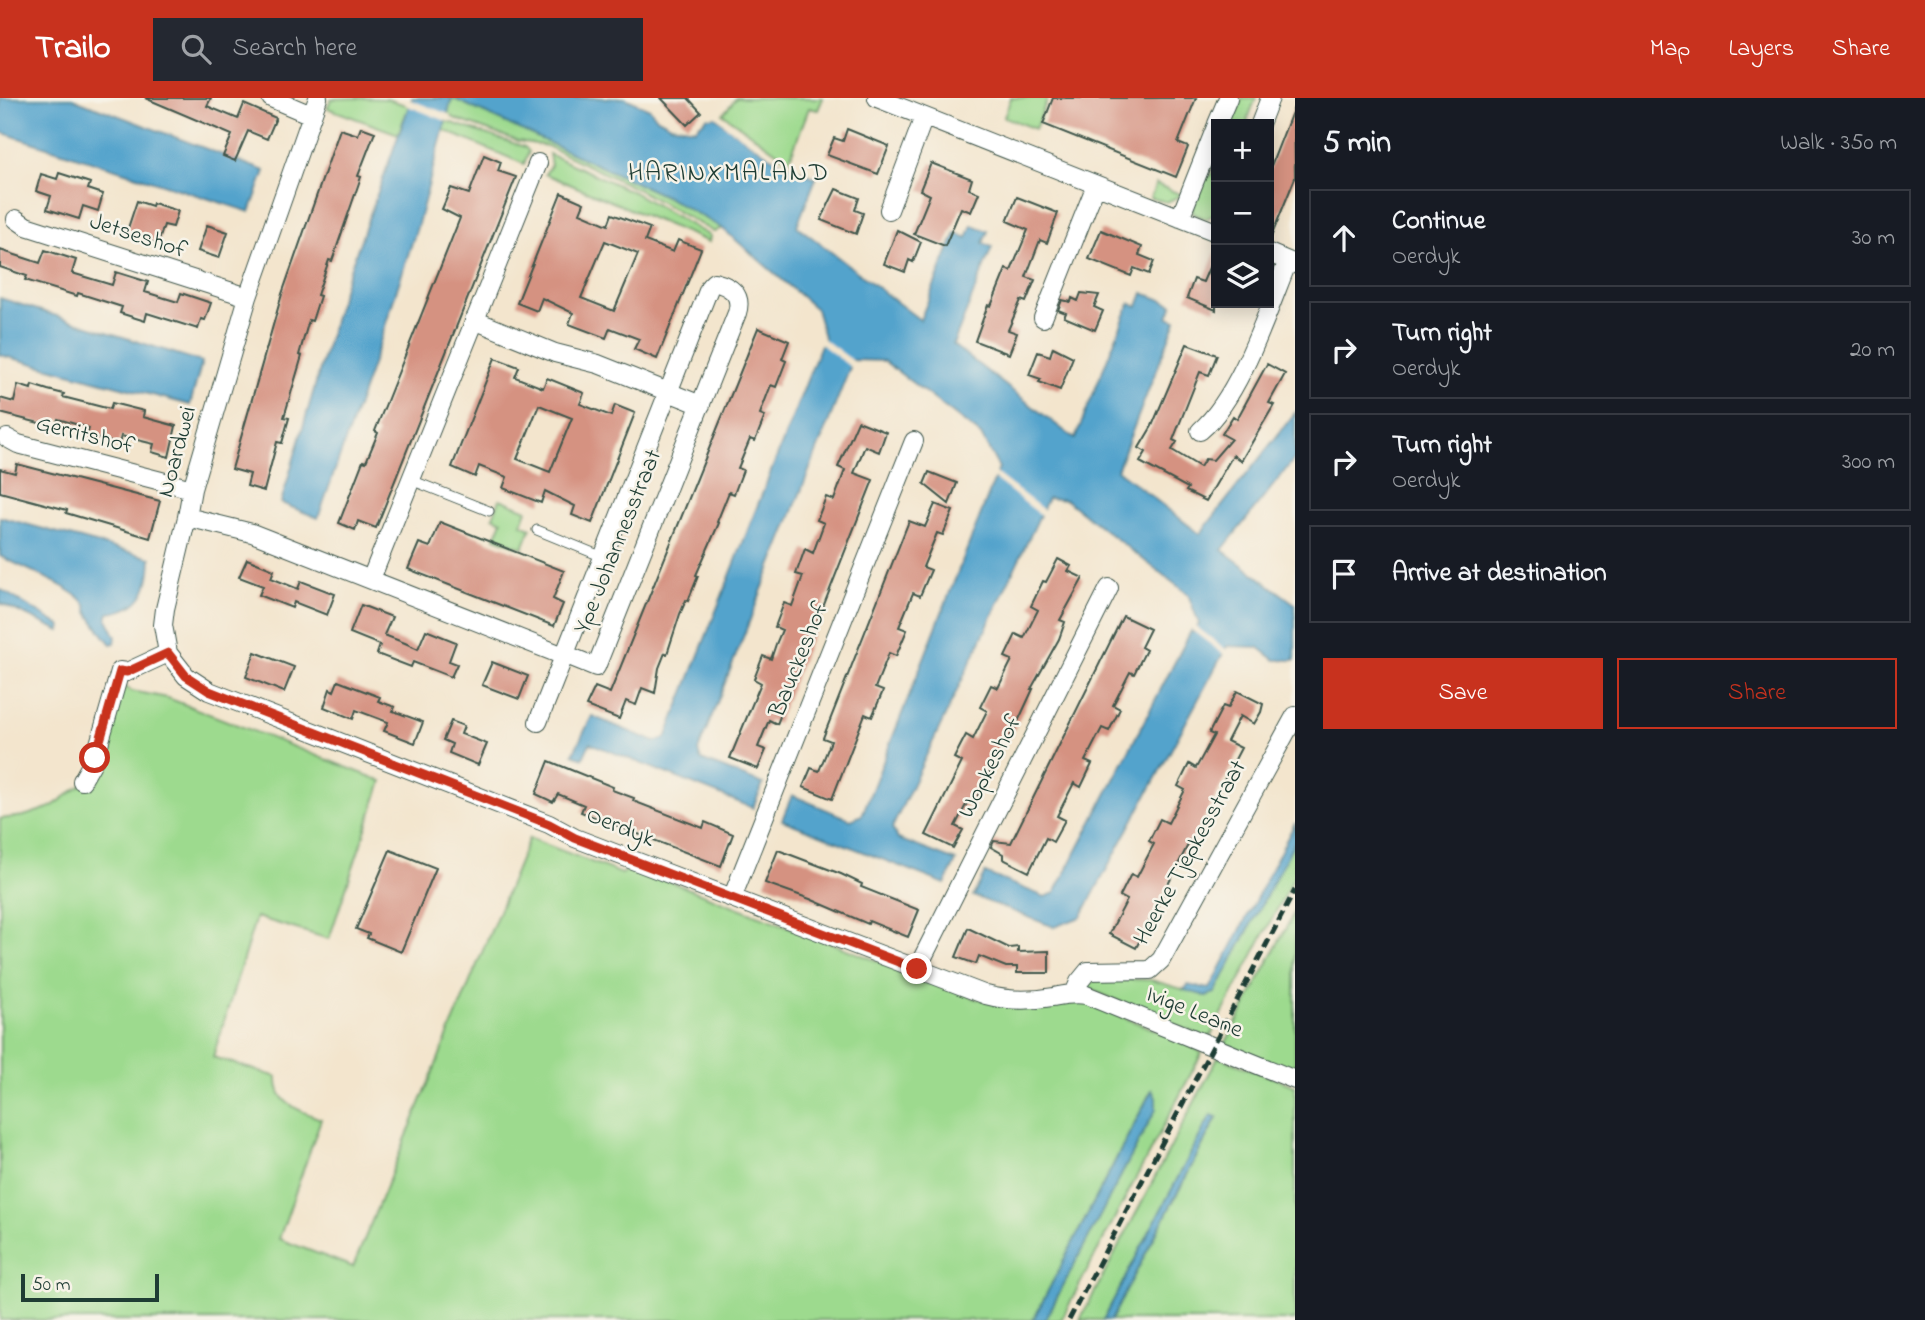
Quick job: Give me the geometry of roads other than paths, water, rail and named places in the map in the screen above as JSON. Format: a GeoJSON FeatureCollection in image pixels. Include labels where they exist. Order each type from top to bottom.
{"type":"FeatureCollection","features":[{"type":"Feature","properties":{"kind":"street"},"geometry":{"type":"LineString","coordinates":[[271,98],[311,115]]}},
{"type":"Feature","properties":{"kind":"street","name":"Noardwei"},"geometry":{"type":"LineString","coordinates":[[318,98],[248,297],[192,489],[187,517],[252,533],[564,655]]}},
{"type":"Feature","properties":{"kind":"street"},"geometry":{"type":"LineString","coordinates":[[877,98],[1211,230]]}},
{"type":"Feature","properties":{"kind":"street"},"geometry":{"type":"LineString","coordinates":[[1220,119],[1228,98]]}},
{"type":"Feature","properties":{"kind":"street"},"geometry":{"type":"LineString","coordinates":[[1262,119],[1270,98]]}},
{"type":"Feature","properties":{"kind":"street"},"geometry":{"type":"LineString","coordinates":[[889,210],[924,117]]}},
{"type":"Feature","properties":{"kind":"street"},"geometry":{"type":"LineString","coordinates":[[1180,218],[1211,141]]}},
{"type":"Feature","properties":{"kind":"street"},"geometry":{"type":"LineString","coordinates":[[371,579],[538,163]]}},
{"type":"Feature","properties":{"kind":"street"},"geometry":{"type":"LineString","coordinates":[[1043,318],[1096,185]]}},
{"type":"Feature","properties":{"kind":"street","name":"Jetseshof"},"geometry":{"type":"LineString","coordinates":[[16,219],[26,226],[248,297]]}},
{"type":"Feature","properties":{"kind":"street"},"geometry":{"type":"LineString","coordinates":[[1200,431],[1209,424],[1245,362],[1291,262],[1274,255]]}},
{"type":"Feature","properties":{"kind":"street","name":"Ype Johannesstraat"},"geometry":{"type":"LineString","coordinates":[[538,722],[564,655],[710,286],[713,282],[718,283],[734,291],[739,307],[596,667],[564,655]]}},
{"type":"Feature","properties":{"kind":"street"},"geometry":{"type":"LineString","coordinates":[[474,320],[555,353],[598,364],[701,405]]}},
{"type":"Feature","properties":{"kind":"street","name":"Gerritshof"},"geometry":{"type":"LineString","coordinates":[[7,438],[18,444],[192,489]]}},
{"type":"Feature","properties":{"kind":"street","name":"Bauckeshof"},"geometry":{"type":"LineString","coordinates":[[732,898],[914,441]]}},
{"type":"Feature","properties":{"kind":"street"},"geometry":{"type":"LineString","coordinates":[[82,781],[95,758],[120,671],[127,672],[168,653],[163,625],[165,610],[187,517]]}},
{"type":"Feature","properties":{"kind":"street","name":"Wopkeshof"},"geometry":{"type":"LineString","coordinates":[[917,969],[1109,588]]}},
{"type":"Feature","properties":{"kind":"street","name":"Oerdyk"},"geometry":{"type":"LineString","coordinates":[[168,653],[186,676],[209,691],[549,824],[575,838],[917,969],[997,998],[1031,1000],[1074,994]]}},
{"type":"Feature","properties":{"kind":"street","name":"Heerke Tjepkesstraat"},"geometry":{"type":"LineString","coordinates":[[1074,994],[1088,971],[1150,970],[1161,960],[1295,716]]}},
{"type":"Feature","properties":{"kind":"street","name":"Ivige Leane"},"geometry":{"type":"LineString","coordinates":[[1074,994],[1086,995],[1295,1080]]}},
{"type":"Feature","properties":{"kind":"lane"},"geometry":{"type":"LineString","coordinates":[[411,480],[489,511]]}},
{"type":"Feature","properties":{"kind":"lane"},"geometry":{"type":"LineString","coordinates":[[537,530],[603,557]]}},
{"type":"Feature","properties":{"kind":"water"},"geometry":{"type":"Polygon","coordinates":[[[0,98],[72,98],[265,171],[250,212],[0,132],[0,98]]]}},
{"type":"Feature","properties":{"kind":"water"},"geometry":{"type":"Polygon","coordinates":[[[412,98],[452,98],[418,224],[318,518],[281,503],[344,286],[412,98]]]}},
{"type":"Feature","properties":{"kind":"water"},"geometry":{"type":"Polygon","coordinates":[[[452,98],[625,98],[650,109],[656,117],[671,125],[695,129],[708,117],[715,116],[774,159],[816,178],[797,226],[920,320],[956,233],[967,238],[972,225],[988,231],[983,243],[992,247],[953,345],[1075,439],[1130,303],[1138,306],[1143,293],[1173,304],[1168,317],[1176,320],[1117,470],[1200,534],[1295,413],[1295,458],[1222,550],[1295,604],[1295,660],[1275,660],[1258,647],[1227,646],[1081,917],[1054,927],[973,896],[985,873],[1045,897],[1055,893],[1191,631],[1193,633],[1199,624],[1188,594],[1066,500],[1048,498],[892,828],[898,839],[956,861],[945,884],[782,820],[792,795],[851,820],[862,815],[999,468],[981,435],[884,361],[853,360],[698,751],[701,760],[763,784],[753,808],[590,743],[583,758],[573,754],[592,716],[655,742],[666,738],[824,337],[816,309],[722,228],[667,197],[452,98]]]}},
{"type":"Feature","properties":{"kind":"water"},"geometry":{"type":"Polygon","coordinates":[[[0,298],[202,362],[190,405],[0,355],[0,298]]]}},
{"type":"Feature","properties":{"kind":"water"},"geometry":{"type":"Polygon","coordinates":[[[0,517],[151,558],[149,579],[137,602],[121,611],[109,613],[107,619],[116,637],[115,643],[111,644],[106,638],[77,596],[57,583],[0,556],[0,517]]]}},
{"type":"Feature","properties":{"kind":"water"},"geometry":{"type":"Polygon","coordinates":[[[0,589],[61,626],[60,631],[0,603],[0,589]]]}},
{"type":"Feature","properties":{"kind":"water"},"geometry":{"type":"Polygon","coordinates":[[[1295,823],[1295,841],[1215,993],[1206,996],[1184,990],[1188,985],[1210,989],[1295,823]]]}},
{"type":"Feature","properties":{"kind":"water"},"geometry":{"type":"Polygon","coordinates":[[[1152,1090],[1156,1098],[1156,1109],[1045,1320],[1033,1320],[1152,1090]]]}},
{"type":"Feature","properties":{"kind":"water"},"geometry":{"type":"Polygon","coordinates":[[[1211,1115],[1217,1117],[1111,1320],[1103,1320],[1211,1115]]]}},
{"type":"Feature","properties":{"kind":"railway"},"geometry":{"type":"LineString","coordinates":[[1069,1320],[1295,890]]}},
{"type":"Feature","properties":{"kind":"district","name":"HARINXMALAND"},"geometry":{"type":"Point","coordinates":[729,174]}}]}
